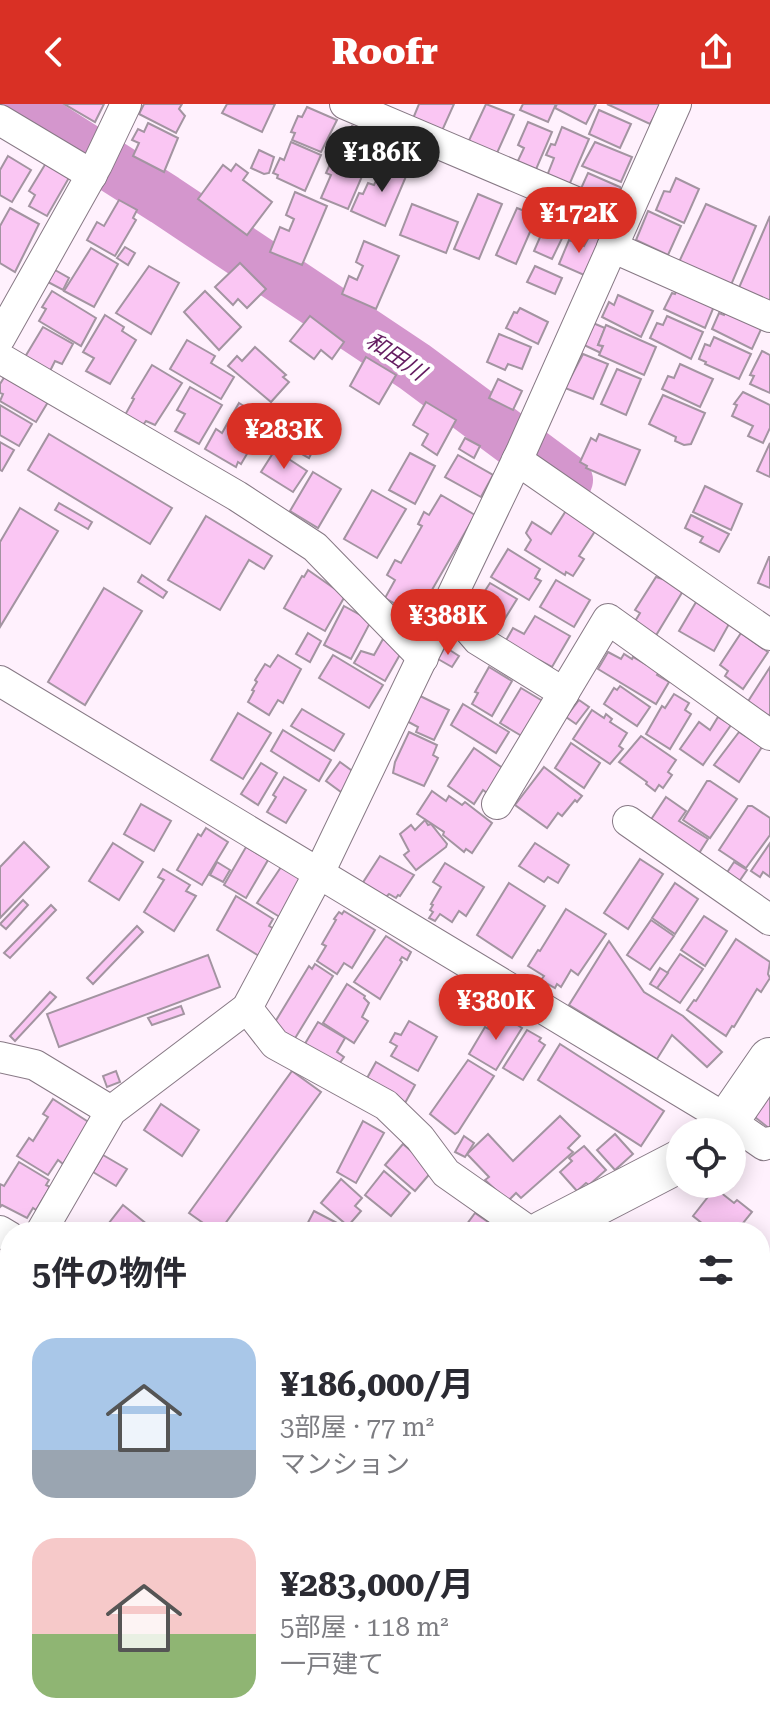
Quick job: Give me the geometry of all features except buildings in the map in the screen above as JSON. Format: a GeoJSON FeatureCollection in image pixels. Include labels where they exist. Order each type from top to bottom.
{"type":"FeatureCollection","features":[{"type":"Feature","properties":{"kind":"street"},"geometry":{"type":"LineString","coordinates":[[0,338],[99,162],[126,104]]}},
{"type":"Feature","properties":{"kind":"street"},"geometry":{"type":"LineString","coordinates":[[345,104],[618,234],[770,317]]}},
{"type":"Feature","properties":{"kind":"street"},"geometry":{"type":"LineString","coordinates":[[47,1222],[111,1111],[247,1008],[319,873],[423,658],[522,448],[676,104]]}},
{"type":"Feature","properties":{"kind":"street"},"geometry":{"type":"LineString","coordinates":[[0,120],[99,162]]}},
{"type":"Feature","properties":{"kind":"street"},"geometry":{"type":"LineString","coordinates":[[0,358],[237,496],[315,547],[423,658]]}},
{"type":"Feature","properties":{"kind":"street"},"geometry":{"type":"LineString","coordinates":[[522,448],[770,635]]}},
{"type":"Feature","properties":{"kind":"street"},"geometry":{"type":"LineString","coordinates":[[448,605],[478,640],[564,693]]}},
{"type":"Feature","properties":{"kind":"street"},"geometry":{"type":"LineString","coordinates":[[497,804],[608,619],[770,735]]}},
{"type":"Feature","properties":{"kind":"street"},"geometry":{"type":"LineString","coordinates":[[0,681],[319,873],[709,1118]]}},
{"type":"Feature","properties":{"kind":"street"},"geometry":{"type":"LineString","coordinates":[[628,821],[770,920]]}},
{"type":"Feature","properties":{"kind":"street"},"geometry":{"type":"LineString","coordinates":[[247,1008],[275,1044],[386,1105],[420,1138],[446,1173],[516,1222]]}},
{"type":"Feature","properties":{"kind":"street"},"geometry":{"type":"LineString","coordinates":[[0,1057],[35,1065],[111,1111]]}},
{"type":"Feature","properties":{"kind":"street"},"geometry":{"type":"LineString","coordinates":[[728,1118],[770,1059]]}},
{"type":"Feature","properties":{"kind":"street"},"geometry":{"type":"LineString","coordinates":[[746,1137],[764,1145],[770,1142]]}},
{"type":"Feature","properties":{"kind":"street"},"geometry":{"type":"LineString","coordinates":[[562,1222],[666,1168]]}},
{"type":"Feature","properties":{"kind":"waterway","name":"和田川"},"geometry":{"type":"LineString","coordinates":[[14,104],[165,200],[415,367],[567,480]]}}]}
